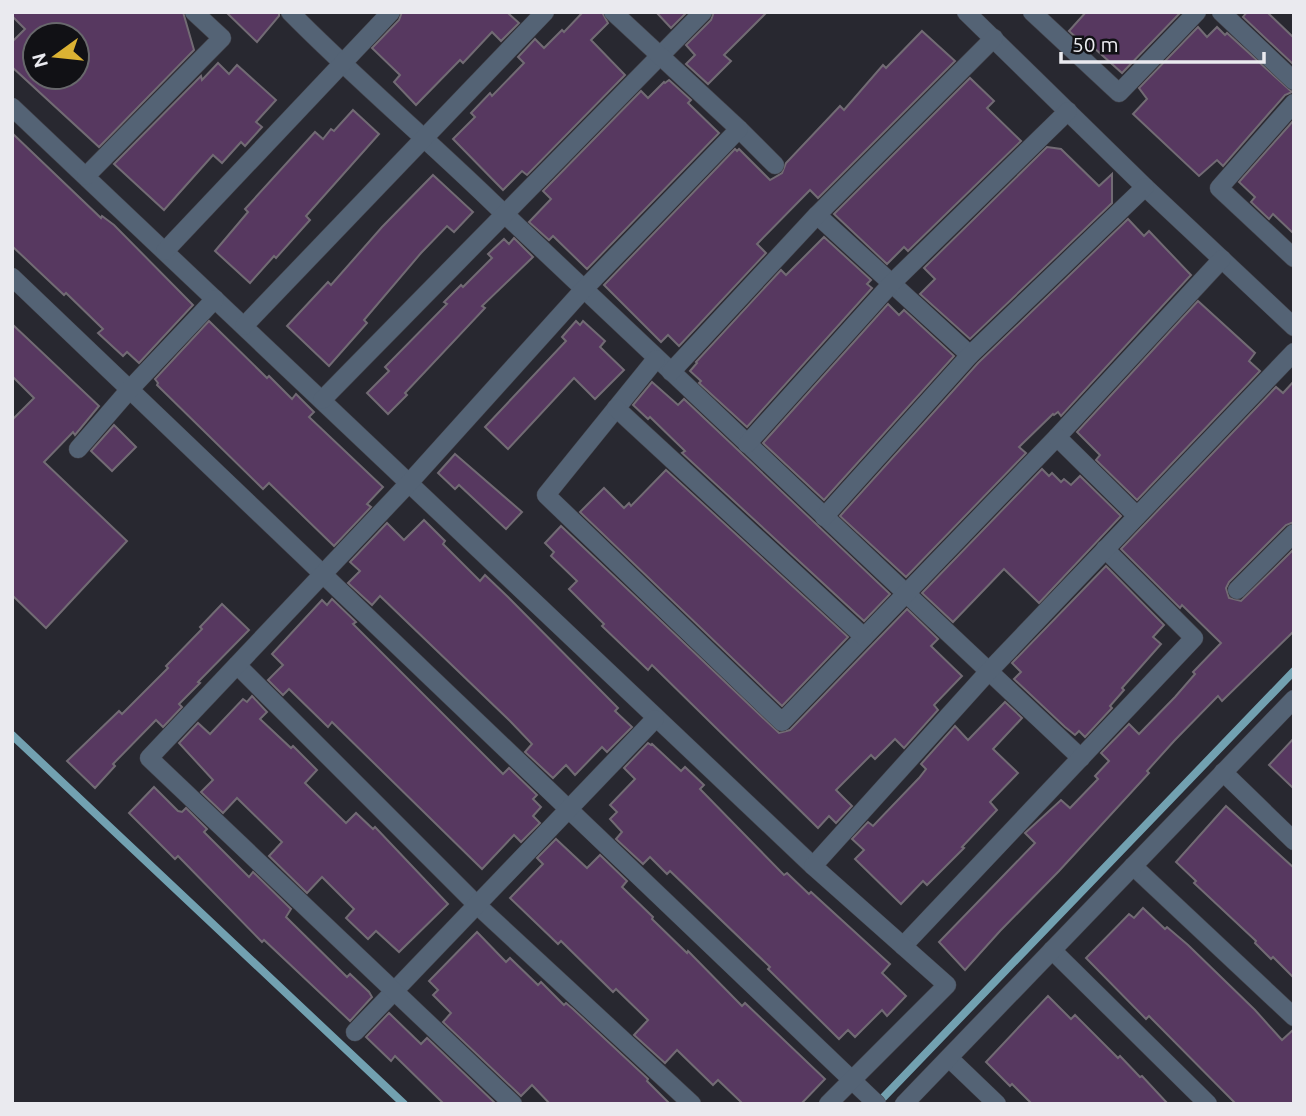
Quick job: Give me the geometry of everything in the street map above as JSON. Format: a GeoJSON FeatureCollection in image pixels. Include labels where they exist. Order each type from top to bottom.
{"type":"FeatureCollection","features":[{"type":"Feature","properties":{"kind":"street"},"geometry":{"type":"LineString","coordinates":[[86,176],[222,38],[194,12]]}},
{"type":"Feature","properties":{"kind":"street"},"geometry":{"type":"LineString","coordinates":[[290,12],[342,65],[425,138],[1081,758]]}},
{"type":"Feature","properties":{"kind":"street"},"geometry":{"type":"LineString","coordinates":[[165,251],[391,12]]}},
{"type":"Feature","properties":{"kind":"street"},"geometry":{"type":"LineString","coordinates":[[244,326],[545,12]]}},
{"type":"Feature","properties":{"kind":"street"},"geometry":{"type":"LineString","coordinates":[[613,12],[775,165]]}},
{"type":"Feature","properties":{"kind":"street"},"geometry":{"type":"LineString","coordinates":[[322,400],[703,12]]}},
{"type":"Feature","properties":{"kind":"street"},"geometry":{"type":"LineString","coordinates":[[966,12],[1145,187],[1294,327]]}},
{"type":"Feature","properties":{"kind":"street"},"geometry":{"type":"LineString","coordinates":[[1032,12],[1119,93],[1197,12]]}},
{"type":"Feature","properties":{"kind":"street"},"geometry":{"type":"LineString","coordinates":[[1221,12],[1294,81]]}},
{"type":"Feature","properties":{"kind":"street"},"geometry":{"type":"LineString","coordinates":[[671,372],[817,215],[994,38]]}},
{"type":"Feature","properties":{"kind":"street"},"geometry":{"type":"LineString","coordinates":[[1294,103],[1219,188],[1294,258]]}},
{"type":"Feature","properties":{"kind":"street"},"geometry":{"type":"LineString","coordinates":[[12,107],[656,719],[813,866],[947,985],[828,1104]]}},
{"type":"Feature","properties":{"kind":"street"},"geometry":{"type":"LineString","coordinates":[[747,444],[892,283],[1068,111]]}},
{"type":"Feature","properties":{"kind":"street"},"geometry":{"type":"LineString","coordinates":[[513,1104],[149,758],[410,483],[584,289],[739,129]]}},
{"type":"Feature","properties":{"kind":"street"},"geometry":{"type":"LineString","coordinates":[[824,517],[970,355],[1145,187]]}},
{"type":"Feature","properties":{"kind":"street"},"geometry":{"type":"LineString","coordinates":[[817,215],[970,355]]}},
{"type":"Feature","properties":{"kind":"street"},"geometry":{"type":"LineString","coordinates":[[656,359],[546,495],[782,722],[1057,437],[1222,259]]}},
{"type":"Feature","properties":{"kind":"street"},"geometry":{"type":"LineString","coordinates":[[12,278],[877,1104]]}},
{"type":"Feature","properties":{"kind":"street"},"geometry":{"type":"LineString","coordinates":[[78,449],[215,299]]}},
{"type":"Feature","properties":{"kind":"street"},"geometry":{"type":"LineString","coordinates":[[813,866],[989,671],[1294,352]]}},
{"type":"Feature","properties":{"kind":"street"},"geometry":{"type":"LineString","coordinates":[[617,408],[864,636]]}},
{"type":"Feature","properties":{"kind":"street"},"geometry":{"type":"LineString","coordinates":[[1057,437],[1137,516]]}},
{"type":"Feature","properties":{"kind":"street"},"geometry":{"type":"LineString","coordinates":[[1237,590],[1294,533]]}},
{"type":"Feature","properties":{"kind":"street"},"geometry":{"type":"LineString","coordinates":[[903,946],[1194,638],[1105,550]]}},
{"type":"Feature","properties":{"kind":"street"},"geometry":{"type":"LineString","coordinates":[[237,665],[477,905],[692,1104]]}},
{"type":"Feature","properties":{"kind":"street"},"geometry":{"type":"LineString","coordinates":[[904,1104],[1294,699]]}},
{"type":"Feature","properties":{"kind":"street"},"geometry":{"type":"LineString","coordinates":[[355,1032],[656,719]]}},
{"type":"Feature","properties":{"kind":"street"},"geometry":{"type":"LineString","coordinates":[[1223,772],[1294,841]]}},
{"type":"Feature","properties":{"kind":"street"},"geometry":{"type":"LineString","coordinates":[[1133,866],[1294,1017]]}},
{"type":"Feature","properties":{"kind":"street"},"geometry":{"type":"LineString","coordinates":[[1052,950],[1208,1104]]}},
{"type":"Feature","properties":{"kind":"street"},"geometry":{"type":"LineString","coordinates":[[949,1058],[997,1104]]}},
{"type":"Feature","properties":{"kind":"building"},"geometry":{"type":"Polygon","coordinates":[[[12,12],[183,12],[194,50],[99,147],[38,91],[91,91],[91,21],[21,21],[21,25],[12,16],[12,12]]]}},
{"type":"Feature","properties":{"kind":"building"},"geometry":{"type":"Polygon","coordinates":[[[226,12],[279,12],[279,16],[257,42],[226,12]]]}},
{"type":"Feature","properties":{"kind":"building"},"geometry":{"type":"Polygon","coordinates":[[[402,12],[511,12],[509,14],[519,23],[501,41],[492,32],[463,63],[460,60],[416,105],[394,82],[400,75],[372,48],[399,20],[402,12]]]}},
{"type":"Feature","properties":{"kind":"building"},"geometry":{"type":"Polygon","coordinates":[[[583,12],[602,12],[608,23],[591,40],[625,75],[527,175],[522,171],[503,190],[453,139],[475,117],[471,113],[524,63],[518,57],[535,39],[544,48],[583,12]]]}},
{"type":"Feature","properties":{"kind":"building"},"geometry":{"type":"Polygon","coordinates":[[[656,12],[687,12],[671,28],[656,12]]]}},
{"type":"Feature","properties":{"kind":"building"},"geometry":{"type":"Polygon","coordinates":[[[714,12],[767,12],[724,55],[731,61],[708,84],[686,64],[695,55],[686,45],[711,20],[714,12]]]}},
{"type":"Feature","properties":{"kind":"building"},"geometry":{"type":"Polygon","coordinates":[[[1086,12],[1181,12],[1122,73],[1093,47],[1090,50],[1069,31],[1086,12]]]}},
{"type":"Feature","properties":{"kind":"building"},"geometry":{"type":"Polygon","coordinates":[[[1247,12],[1267,12],[1294,38],[1294,65],[1243,17],[1247,12]]]}},
{"type":"Feature","properties":{"kind":"building"},"geometry":{"type":"Polygon","coordinates":[[[1198,27],[1207,37],[1217,27],[1225,35],[1227,33],[1292,92],[1285,95],[1223,166],[1217,160],[1199,176],[1133,114],[1147,99],[1139,88],[1198,27]]]}},
{"type":"Feature","properties":{"kind":"building"},"geometry":{"type":"Polygon","coordinates":[[[922,31],[955,61],[818,198],[810,190],[757,244],[766,253],[679,346],[668,335],[661,342],[604,285],[735,149],[739,149],[770,180],[782,173],[786,163],[840,106],[844,110],[883,65],[886,68],[922,31]]]}},
{"type":"Feature","properties":{"kind":"building"},"geometry":{"type":"Polygon","coordinates":[[[21,33],[21,75],[12,67],[12,42],[21,33]]]}},
{"type":"Feature","properties":{"kind":"building"},"geometry":{"type":"Polygon","coordinates":[[[218,63],[229,74],[237,65],[276,100],[256,122],[262,127],[245,146],[241,142],[222,163],[213,155],[164,210],[114,164],[201,76],[202,80],[218,63]]]}},
{"type":"Feature","properties":{"kind":"building"},"geometry":{"type":"Polygon","coordinates":[[[970,78],[994,101],[987,108],[1021,141],[908,251],[904,247],[887,264],[834,214],[970,78]]]}},
{"type":"Feature","properties":{"kind":"building"},"geometry":{"type":"Polygon","coordinates":[[[669,80],[691,100],[688,103],[719,133],[587,269],[553,236],[549,240],[529,222],[551,199],[543,191],[641,91],[648,98],[669,80]]]}},
{"type":"Feature","properties":{"kind":"building"},"geometry":{"type":"Polygon","coordinates":[[[353,110],[379,134],[306,216],[310,220],[250,283],[215,251],[248,212],[245,209],[315,132],[323,139],[353,110]]]}},
{"type":"Feature","properties":{"kind":"building"},"geometry":{"type":"Polygon","coordinates":[[[1294,120],[1294,234],[1273,214],[1269,219],[1251,202],[1255,197],[1239,182],[1294,120]]]}},
{"type":"Feature","properties":{"kind":"building"},"geometry":{"type":"Polygon","coordinates":[[[12,133],[101,218],[102,216],[114,225],[193,305],[139,363],[127,352],[123,356],[98,333],[103,329],[12,246],[12,133]]]}},
{"type":"Feature","properties":{"kind":"building"},"geometry":{"type":"Polygon","coordinates":[[[1047,147],[1061,149],[1099,186],[1112,174],[1112,203],[970,339],[920,294],[935,279],[924,268],[1047,147]]]}},
{"type":"Feature","properties":{"kind":"building"},"geometry":{"type":"Polygon","coordinates":[[[433,175],[473,212],[454,232],[447,226],[421,253],[364,320],[367,323],[329,366],[287,326],[328,282],[331,285],[433,175]]]}},
{"type":"Feature","properties":{"kind":"building"},"geometry":{"type":"Polygon","coordinates":[[[1128,219],[1144,236],[1149,231],[1191,275],[1061,416],[1058,412],[1053,414],[1019,447],[1026,453],[906,577],[840,516],[978,363],[1128,219]]]}},
{"type":"Feature","properties":{"kind":"building"},"geometry":{"type":"Polygon","coordinates":[[[824,237],[871,280],[867,284],[872,288],[747,427],[699,383],[701,381],[690,371],[781,270],[786,275],[824,237]]]}},
{"type":"Feature","properties":{"kind":"building"},"geometry":{"type":"Polygon","coordinates":[[[514,238],[533,257],[482,306],[485,308],[388,414],[367,393],[389,371],[385,367],[447,304],[444,302],[492,258],[488,254],[504,239],[509,244],[514,238]]]}},
{"type":"Feature","properties":{"kind":"building"},"geometry":{"type":"Polygon","coordinates":[[[1198,301],[1255,353],[1249,361],[1260,371],[1137,500],[1096,460],[1100,455],[1077,432],[1198,301]]]}},
{"type":"Feature","properties":{"kind":"building"},"geometry":{"type":"Polygon","coordinates":[[[888,304],[899,315],[904,310],[954,356],[824,500],[763,443],[888,304]]]}},
{"type":"Feature","properties":{"kind":"building"},"geometry":{"type":"Polygon","coordinates":[[[209,321],[292,399],[296,394],[314,412],[309,417],[383,487],[367,504],[371,507],[334,546],[269,483],[263,489],[157,385],[155,379],[209,321]]]}},
{"type":"Feature","properties":{"kind":"building"},"geometry":{"type":"Polygon","coordinates":[[[576,321],[580,325],[583,321],[605,341],[600,347],[624,370],[595,399],[574,378],[508,449],[485,427],[566,341],[562,337],[576,321]]]}},
{"type":"Feature","properties":{"kind":"building"},"geometry":{"type":"Polygon","coordinates":[[[12,324],[99,406],[75,435],[73,432],[44,462],[127,541],[46,628],[12,595],[12,420],[34,398],[12,376],[12,324]]]}},
{"type":"Feature","properties":{"kind":"building"},"geometry":{"type":"Polygon","coordinates":[[[1294,381],[1294,522],[1286,525],[1226,588],[1229,598],[1241,601],[1294,549],[1294,631],[1222,701],[1218,696],[1174,741],[1147,771],[1149,773],[965,970],[939,942],[1035,843],[1025,833],[1061,800],[1070,808],[1098,779],[1095,776],[1109,761],[1101,753],[1129,724],[1139,734],[1221,643],[1182,605],[1180,608],[1121,549],[1276,387],[1283,393],[1294,381]]]}},
{"type":"Feature","properties":{"kind":"building"},"geometry":{"type":"Polygon","coordinates":[[[652,382],[678,405],[684,399],[890,594],[864,621],[682,453],[685,451],[650,417],[648,419],[633,405],[652,382]]]}},
{"type":"Feature","properties":{"kind":"building"},"geometry":{"type":"Polygon","coordinates":[[[114,425],[136,447],[112,471],[91,451],[114,425]]]}},
{"type":"Feature","properties":{"kind":"building"},"geometry":{"type":"Polygon","coordinates":[[[455,454],[522,512],[506,529],[459,485],[455,489],[438,473],[455,454]]]}},
{"type":"Feature","properties":{"kind":"building"},"geometry":{"type":"Polygon","coordinates":[[[1042,469],[1049,476],[1052,473],[1061,482],[1064,479],[1071,485],[1080,476],[1121,516],[1039,603],[1004,569],[953,622],[922,593],[1042,469]]]}},
{"type":"Feature","properties":{"kind":"building"},"geometry":{"type":"Polygon","coordinates":[[[666,470],[848,637],[782,706],[580,512],[604,488],[624,508],[629,503],[631,506],[666,470]]]}},
{"type":"Feature","properties":{"kind":"building"},"geometry":{"type":"Polygon","coordinates":[[[424,520],[445,541],[443,544],[480,581],[485,575],[508,597],[618,708],[615,711],[632,727],[607,752],[602,747],[575,775],[566,765],[553,778],[525,752],[532,744],[380,596],[372,605],[348,583],[360,571],[350,562],[387,523],[404,540],[424,520]]]}},
{"type":"Feature","properties":{"kind":"building"},"geometry":{"type":"Polygon","coordinates":[[[561,526],[779,733],[790,730],[907,609],[938,639],[931,646],[962,676],[934,705],[938,710],[904,748],[895,739],[875,759],[871,755],[836,790],[852,806],[836,823],[829,816],[818,828],[652,665],[648,670],[602,626],[604,624],[569,589],[577,581],[551,556],[554,552],[545,543],[561,526]]]}},
{"type":"Feature","properties":{"kind":"building"},"geometry":{"type":"Polygon","coordinates":[[[1106,566],[1164,625],[1153,637],[1161,644],[1122,688],[1124,690],[1110,706],[1112,708],[1085,737],[1079,731],[1075,735],[1065,727],[1014,679],[1021,672],[1012,663],[1106,566]]]}},
{"type":"Feature","properties":{"kind":"building"},"geometry":{"type":"Polygon","coordinates":[[[332,599],[356,622],[353,624],[503,774],[509,768],[537,795],[533,799],[541,807],[533,816],[540,823],[521,842],[514,835],[482,869],[332,722],[328,727],[289,689],[283,695],[268,680],[283,665],[272,654],[322,600],[327,605],[332,599]]]}},
{"type":"Feature","properties":{"kind":"building"},"geometry":{"type":"Polygon","coordinates":[[[222,604],[249,630],[198,682],[200,683],[179,704],[182,707],[163,727],[156,720],[113,764],[115,766],[95,788],[67,761],[119,711],[122,714],[168,668],[166,666],[222,604]]]}},
{"type":"Feature","properties":{"kind":"building"},"geometry":{"type":"Polygon","coordinates":[[[252,696],[267,712],[260,719],[317,770],[305,783],[346,823],[356,813],[373,829],[375,827],[448,904],[399,952],[376,931],[368,939],[346,918],[354,909],[322,877],[307,893],[269,856],[282,842],[237,798],[223,813],[201,792],[213,780],[179,743],[198,723],[210,734],[243,699],[247,702],[252,696]]]}},
{"type":"Feature","properties":{"kind":"building"},"geometry":{"type":"Polygon","coordinates":[[[1005,702],[1022,718],[993,749],[1018,773],[990,802],[997,810],[962,847],[964,848],[927,885],[923,881],[901,904],[855,859],[864,850],[852,839],[868,822],[873,826],[919,778],[926,769],[921,764],[955,726],[968,740],[1005,702]]]}},
{"type":"Feature","properties":{"kind":"building"},"geometry":{"type":"Polygon","coordinates":[[[1294,738],[1294,789],[1269,765],[1294,738]]]}},
{"type":"Feature","properties":{"kind":"building"},"geometry":{"type":"Polygon","coordinates":[[[648,743],[681,771],[685,767],[704,785],[700,789],[784,875],[787,873],[809,894],[811,892],[890,964],[882,973],[906,996],[887,1016],[882,1010],[855,1037],[848,1030],[839,1039],[768,969],[770,967],[670,871],[667,874],[650,857],[643,864],[616,839],[622,832],[610,819],[617,812],[610,805],[635,779],[624,768],[648,743]]]}},
{"type":"Feature","properties":{"kind":"building"},"geometry":{"type":"Polygon","coordinates":[[[154,787],[178,811],[182,812],[186,808],[207,829],[204,832],[249,877],[253,872],[291,909],[286,917],[347,977],[350,974],[369,992],[372,997],[350,1021],[264,940],[262,942],[178,856],[175,859],[129,813],[154,787]]]}},
{"type":"Feature","properties":{"kind":"building"},"geometry":{"type":"Polygon","coordinates":[[[1226,806],[1294,868],[1294,978],[1273,957],[1271,959],[1176,862],[1226,806]]]}},
{"type":"Feature","properties":{"kind":"building"},"geometry":{"type":"Polygon","coordinates":[[[556,839],[587,868],[600,855],[627,881],[622,887],[652,919],[742,1006],[745,1003],[825,1079],[801,1104],[743,1104],[718,1080],[713,1085],[677,1050],[665,1063],[634,1035],[648,1020],[616,989],[613,992],[561,941],[558,944],[510,898],[543,864],[537,858],[556,839]]]}},
{"type":"Feature","properties":{"kind":"building"},"geometry":{"type":"Polygon","coordinates":[[[1143,908],[1165,929],[1167,927],[1188,945],[1282,1040],[1294,1029],[1294,1104],[1236,1104],[1149,1016],[1146,1019],[1086,958],[1129,914],[1134,918],[1143,908]]]}},
{"type":"Feature","properties":{"kind":"building"},"geometry":{"type":"Polygon","coordinates":[[[477,932],[506,962],[510,958],[538,985],[541,982],[564,1005],[566,1003],[573,1009],[648,1079],[670,1104],[550,1104],[532,1085],[521,1096],[443,1022],[451,1013],[433,995],[438,990],[429,981],[477,932]]]}},
{"type":"Feature","properties":{"kind":"building"},"geometry":{"type":"Polygon","coordinates":[[[1048,996],[1071,1019],[1075,1015],[1118,1058],[1120,1056],[1142,1076],[1168,1104],[1032,1104],[1012,1084],[1010,1086],[986,1062],[1048,996]]]}},
{"type":"Feature","properties":{"kind":"building"},"geometry":{"type":"Polygon","coordinates":[[[389,1013],[421,1044],[427,1038],[496,1104],[444,1104],[395,1056],[391,1061],[366,1037],[389,1013]]]}},
{"type":"Feature","properties":{"kind":"waterway"},"geometry":{"type":"LineString","coordinates":[[877,1104],[1294,671]]}},
{"type":"Feature","properties":{"kind":"waterway"},"geometry":{"type":"LineString","coordinates":[[12,735],[404,1104]]}}]}
